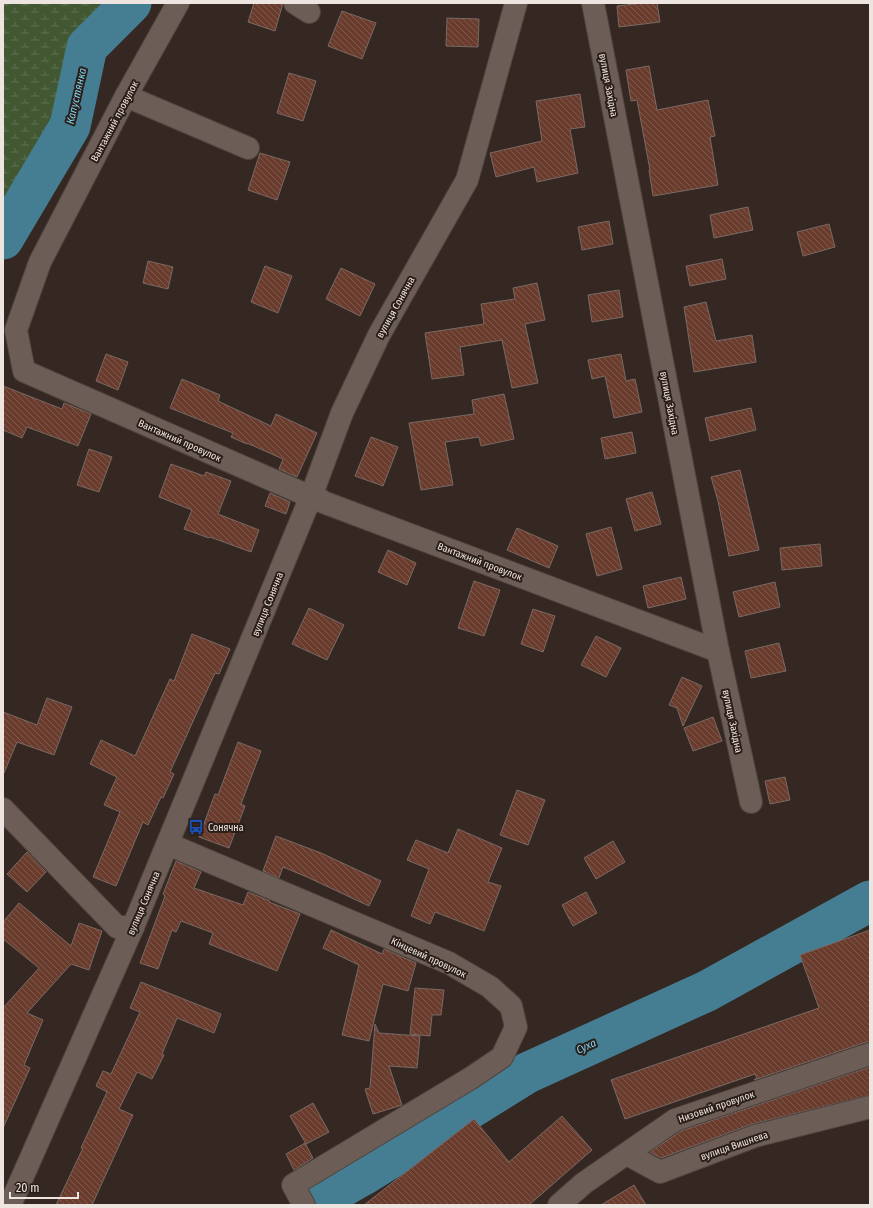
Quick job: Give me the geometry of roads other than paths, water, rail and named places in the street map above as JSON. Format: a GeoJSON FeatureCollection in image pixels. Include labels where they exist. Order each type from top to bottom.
{"type":"FeatureCollection","features":[{"type":"Feature","properties":{"kind":"street","name":"Вантажний провулок"},"geometry":{"type":"LineString","coordinates":[[178,3],[126,96],[40,262],[16,330],[24,371],[302,493],[312,494],[323,502],[718,651]]}},
{"type":"Feature","properties":{"kind":"street","name":"вулиця Сонячна"},"geometry":{"type":"LineString","coordinates":[[10,1205],[167,847],[312,494],[342,413],[379,335],[467,180],[516,3]]}},
{"type":"Feature","properties":{"kind":"street","name":"вулиця Західна"},"geometry":{"type":"LineString","coordinates":[[594,3],[718,651],[751,802]]}},
{"type":"Feature","properties":{"kind":"street"},"geometry":{"type":"LineString","coordinates":[[126,96],[248,148]]}},
{"type":"Feature","properties":{"kind":"street"},"geometry":{"type":"LineString","coordinates":[[3,809],[117,927],[133,927]]}},
{"type":"Feature","properties":{"kind":"street","name":"Кінцевий провулок"},"geometry":{"type":"LineString","coordinates":[[167,847],[176,847],[449,964],[490,987],[511,1006],[516,1027],[502,1057],[471,1078],[293,1185],[302,1201]]}},
{"type":"Feature","properties":{"kind":"street","name":"Низовий провулок"},"geometry":{"type":"LineString","coordinates":[[559,1205],[584,1183],[675,1120],[870,1054]]}},
{"type":"Feature","properties":{"kind":"street","name":"вулиця Вишнева"},"geometry":{"type":"LineString","coordinates":[[627,1154],[660,1172],[755,1136],[870,1107]]}},
{"type":"Feature","properties":{"kind":"waterway","name":"Капустянка"},"geometry":{"type":"LineString","coordinates":[[3,239],[70,126],[87,47],[131,3]]}},
{"type":"Feature","properties":{"kind":"waterway","name":"Суха"},"geometry":{"type":"LineString","coordinates":[[310,1205],[363,1175],[527,1073],[707,991],[870,901]]}},
{"type":"Feature","properties":{"kind":"place","name":"Сонячна"},"geometry":{"type":"Point","coordinates":[196,827]}}]}
